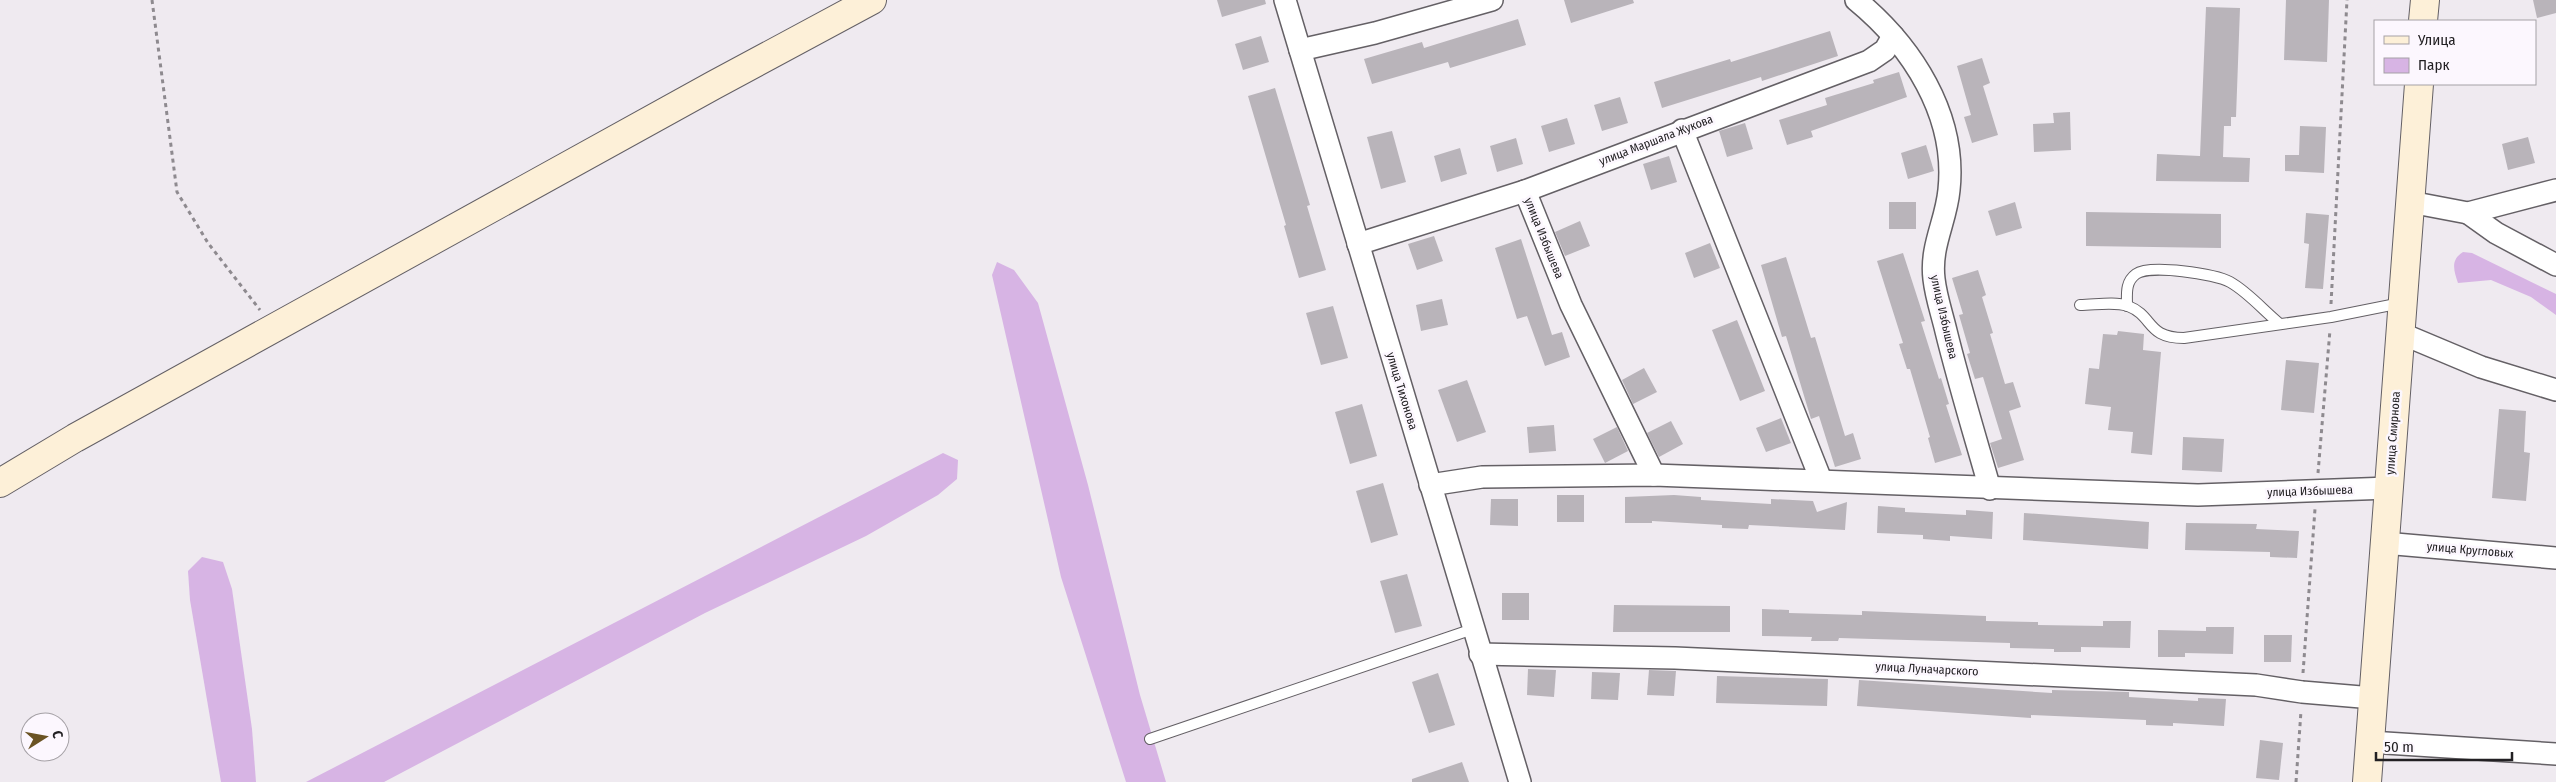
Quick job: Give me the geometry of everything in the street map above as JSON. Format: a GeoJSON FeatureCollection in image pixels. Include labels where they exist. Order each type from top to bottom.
{"type":"FeatureCollection","features":[{"type":"Feature","properties":{"kind":"main road"},"geometry":{"type":"LineString","coordinates":[[0,483],[75,438],[872,0]]}},
{"type":"Feature","properties":{"kind":"main road"},"geometry":{"type":"LineString","coordinates":[[2423,20],[2425,0]]}},
{"type":"Feature","properties":{"kind":"main road","name":"улица Смирнова"},"geometry":{"type":"LineString","coordinates":[[2367,782],[2418,85]]}},
{"type":"Feature","properties":{"kind":"street","name":"улица Тихонова"},"geometry":{"type":"LineString","coordinates":[[1285,0],[1520,782]]}},
{"type":"Feature","properties":{"kind":"street"},"geometry":{"type":"LineString","coordinates":[[1300,50],[1376,34],[1492,0]]}},
{"type":"Feature","properties":{"kind":"street"},"geometry":{"type":"LineString","coordinates":[[1856,0],[1893,36]]}},
{"type":"Feature","properties":{"kind":"street","name":"улица Маршала Жукова"},"geometry":{"type":"LineString","coordinates":[[1358,244],[1525,191],[1682,130],[1869,61],[1885,50],[1893,36]]}},
{"type":"Feature","properties":{"kind":"street","name":"улица Избышева"},"geometry":{"type":"LineString","coordinates":[[1893,36],[1925,78],[1939,111],[1948,144],[1949,190],[1933,252],[1934,280],[1952,353],[1990,488]]}},
{"type":"Feature","properties":{"kind":"street"},"geometry":{"type":"LineString","coordinates":[[1682,130],[1821,480]]}},
{"type":"Feature","properties":{"kind":"street"},"geometry":{"type":"LineString","coordinates":[[2468,213],[2556,190]]}},
{"type":"Feature","properties":{"kind":"street","name":"улица Избышева"},"geometry":{"type":"LineString","coordinates":[[1525,191],[1570,305],[1654,475]]}},
{"type":"Feature","properties":{"kind":"street"},"geometry":{"type":"LineString","coordinates":[[2410,202],[2468,213],[2496,233],[2556,265]]}},
{"type":"Feature","properties":{"kind":"street"},"geometry":{"type":"LineString","coordinates":[[2400,333],[2481,366],[2556,390]]}},
{"type":"Feature","properties":{"kind":"street","name":"улица Избышева"},"geometry":{"type":"LineString","coordinates":[[1430,485],[1482,478],[1654,475],[2198,494],[2389,488]]}},
{"type":"Feature","properties":{"kind":"street","name":"улица Кругловых"},"geometry":{"type":"LineString","coordinates":[[2384,543],[2556,558]]}},
{"type":"Feature","properties":{"kind":"street","name":"улица Луначарского"},"geometry":{"type":"LineString","coordinates":[[1480,654],[1734,660],[2256,685],[2302,692],[2373,698]]}},
{"type":"Feature","properties":{"kind":"street"},"geometry":{"type":"LineString","coordinates":[[2370,742],[2556,754]]}},
{"type":"Feature","properties":{"kind":"lane"},"geometry":{"type":"LineString","coordinates":[[2127,306],[2128,284],[2136,274],[2149,270],[2213,275],[2231,283],[2280,324]]}},
{"type":"Feature","properties":{"kind":"lane"},"geometry":{"type":"LineString","coordinates":[[2080,305],[2127,306],[2139,312],[2152,328],[2168,338],[2184,338],[2331,317],[2402,303]]}},
{"type":"Feature","properties":{"kind":"lane"},"geometry":{"type":"LineString","coordinates":[[1150,739],[1473,629]]}},
{"type":"Feature","properties":{"kind":"path"},"geometry":{"type":"LineString","coordinates":[[152,0],[177,192],[208,243],[274,328]]}},
{"type":"Feature","properties":{"kind":"path"},"geometry":{"type":"LineString","coordinates":[[2296,782],[2316,490],[2331,317],[2347,0]]}},
{"type":"Feature","properties":{"kind":"green space"},"geometry":{"type":"Polygon","coordinates":[[[2463,252],[2472,253],[2556,294],[2556,315],[2531,297],[2491,280],[2458,283],[2454,266],[2456,259],[2463,252]]]}},
{"type":"Feature","properties":{"kind":"green space"},"geometry":{"type":"Polygon","coordinates":[[[997,262],[1014,270],[1038,303],[1088,485],[1140,695],[1166,782],[1126,782],[1061,577],[992,275],[997,262]]]}},
{"type":"Feature","properties":{"kind":"green space"},"geometry":{"type":"Polygon","coordinates":[[[943,453],[958,460],[957,479],[938,495],[866,536],[705,613],[384,782],[306,782],[943,453]]]}},
{"type":"Feature","properties":{"kind":"green space"},"geometry":{"type":"Polygon","coordinates":[[[202,557],[223,562],[232,589],[252,729],[256,782],[221,782],[190,600],[188,571],[202,557]]]}},
{"type":"Feature","properties":{"kind":"building"},"geometry":{"type":"Polygon","coordinates":[[[1217,0],[1265,0],[1266,4],[1222,17],[1217,0]]]}},
{"type":"Feature","properties":{"kind":"building"},"geometry":{"type":"Polygon","coordinates":[[[1564,0],[1633,0],[1634,3],[1571,23],[1564,0]]]}},
{"type":"Feature","properties":{"kind":"building"},"geometry":{"type":"Polygon","coordinates":[[[2286,0],[2329,0],[2327,62],[2284,60],[2286,0]]]}},
{"type":"Feature","properties":{"kind":"building"},"geometry":{"type":"Polygon","coordinates":[[[2533,0],[2556,0],[2556,13],[2537,18],[2533,0]]]}},
{"type":"Feature","properties":{"kind":"building"},"geometry":{"type":"Polygon","coordinates":[[[2206,7],[2240,8],[2236,117],[2231,117],[2231,126],[2224,126],[2223,157],[2250,158],[2249,182],[2156,181],[2157,154],[2200,156],[2206,7]]]}},
{"type":"Feature","properties":{"kind":"building"},"geometry":{"type":"Polygon","coordinates":[[[1518,19],[1526,45],[1450,68],[1448,62],[1372,84],[1364,59],[1422,42],[1424,48],[1518,19]]]}},
{"type":"Feature","properties":{"kind":"building"},"geometry":{"type":"Polygon","coordinates":[[[1830,31],[1838,56],[1762,81],[1761,77],[1662,108],[1654,82],[1730,59],[1731,62],[1830,31]]]}},
{"type":"Feature","properties":{"kind":"building"},"geometry":{"type":"Polygon","coordinates":[[[1261,36],[1269,62],[1243,70],[1235,44],[1261,36]]]}},
{"type":"Feature","properties":{"kind":"building"},"geometry":{"type":"Polygon","coordinates":[[[1982,58],[1990,83],[1983,86],[1998,135],[1972,143],[1964,117],[1971,115],[1957,66],[1982,58]]]}},
{"type":"Feature","properties":{"kind":"building"},"geometry":{"type":"Polygon","coordinates":[[[1899,72],[1907,97],[1811,131],[1813,137],[1787,145],[1779,120],[1827,105],[1825,98],[1874,83],[1873,80],[1899,72]]]}},
{"type":"Feature","properties":{"kind":"building"},"geometry":{"type":"Polygon","coordinates":[[[1275,88],[1310,205],[1307,206],[1326,270],[1299,278],[1284,226],[1286,225],[1248,96],[1275,88]]]}},
{"type":"Feature","properties":{"kind":"building"},"geometry":{"type":"Polygon","coordinates":[[[1620,97],[1628,123],[1602,131],[1594,105],[1620,97]]]}},
{"type":"Feature","properties":{"kind":"building"},"geometry":{"type":"Polygon","coordinates":[[[2070,112],[2071,150],[2034,152],[2033,124],[2054,123],[2053,113],[2070,112]]]}},
{"type":"Feature","properties":{"kind":"building"},"geometry":{"type":"Polygon","coordinates":[[[1567,118],[1575,144],[1549,152],[1541,126],[1567,118]]]}},
{"type":"Feature","properties":{"kind":"building"},"geometry":{"type":"Polygon","coordinates":[[[1745,123],[1753,149],[1727,157],[1719,131],[1745,123]]]}},
{"type":"Feature","properties":{"kind":"building"},"geometry":{"type":"Polygon","coordinates":[[[2300,126],[2326,127],[2324,173],[2285,171],[2285,155],[2299,155],[2300,126]]]}},
{"type":"Feature","properties":{"kind":"building"},"geometry":{"type":"Polygon","coordinates":[[[1392,131],[1406,182],[1381,189],[1367,137],[1392,131]]]}},
{"type":"Feature","properties":{"kind":"building"},"geometry":{"type":"Polygon","coordinates":[[[2528,137],[2535,163],[2508,170],[2502,144],[2528,137]]]}},
{"type":"Feature","properties":{"kind":"building"},"geometry":{"type":"Polygon","coordinates":[[[1516,138],[1523,164],[1497,172],[1490,146],[1516,138]]]}},
{"type":"Feature","properties":{"kind":"building"},"geometry":{"type":"Polygon","coordinates":[[[1926,145],[1934,171],[1908,179],[1901,153],[1926,145]]]}},
{"type":"Feature","properties":{"kind":"building"},"geometry":{"type":"Polygon","coordinates":[[[1460,148],[1467,174],[1441,182],[1434,156],[1460,148]]]}},
{"type":"Feature","properties":{"kind":"building"},"geometry":{"type":"Polygon","coordinates":[[[1669,156],[1677,182],[1651,190],[1643,164],[1669,156]]]}},
{"type":"Feature","properties":{"kind":"building"},"geometry":{"type":"Polygon","coordinates":[[[1889,202],[1916,202],[1916,229],[1889,229],[1889,202]]]}},
{"type":"Feature","properties":{"kind":"building"},"geometry":{"type":"Polygon","coordinates":[[[2015,202],[2022,228],[1996,236],[1988,211],[2015,202]]]}},
{"type":"Feature","properties":{"kind":"building"},"geometry":{"type":"Polygon","coordinates":[[[2086,212],[2221,214],[2221,248],[2086,246],[2086,212]]]}},
{"type":"Feature","properties":{"kind":"building"},"geometry":{"type":"Polygon","coordinates":[[[2306,213],[2329,215],[2323,289],[2305,288],[2309,244],[2304,243],[2306,213]]]}},
{"type":"Feature","properties":{"kind":"building"},"geometry":{"type":"Polygon","coordinates":[[[1580,221],[1590,246],[1565,256],[1555,232],[1580,221]]]}},
{"type":"Feature","properties":{"kind":"building"},"geometry":{"type":"Polygon","coordinates":[[[1434,236],[1443,261],[1417,270],[1408,244],[1434,236]]]}},
{"type":"Feature","properties":{"kind":"building"},"geometry":{"type":"Polygon","coordinates":[[[1521,239],[1552,335],[1562,332],[1570,357],[1545,366],[1527,316],[1517,319],[1495,248],[1521,239]]]}},
{"type":"Feature","properties":{"kind":"building"},"geometry":{"type":"Polygon","coordinates":[[[1710,243],[1720,268],[1694,278],[1685,253],[1710,243]]]}},
{"type":"Feature","properties":{"kind":"building"},"geometry":{"type":"Polygon","coordinates":[[[1903,253],[1925,321],[1921,322],[1939,379],[1941,378],[1949,404],[1946,405],[1962,455],[1935,463],[1928,438],[1930,437],[1910,369],[1907,369],[1899,344],[1903,343],[1877,261],[1903,253]]]}},
{"type":"Feature","properties":{"kind":"building"},"geometry":{"type":"Polygon","coordinates":[[[1786,257],[1811,338],[1815,337],[1845,436],[1853,433],[1861,459],[1835,467],[1819,416],[1811,419],[1786,336],[1782,337],[1761,265],[1786,257]]]}},
{"type":"Feature","properties":{"kind":"building"},"geometry":{"type":"Polygon","coordinates":[[[1978,270],[1986,295],[1982,297],[1993,333],[1990,334],[2005,384],[2013,382],[2021,407],[2009,411],[2024,460],[1998,468],[1990,443],[2002,439],[1983,377],[1975,379],[1967,354],[1970,353],[1959,315],[1963,314],[1952,278],[1978,270]]]}},
{"type":"Feature","properties":{"kind":"building"},"geometry":{"type":"Polygon","coordinates":[[[1442,299],[1448,325],[1421,331],[1416,305],[1442,299]]]}},
{"type":"Feature","properties":{"kind":"building"},"geometry":{"type":"Polygon","coordinates":[[[1333,306],[1348,358],[1321,365],[1306,313],[1333,306]]]}},
{"type":"Feature","properties":{"kind":"building"},"geometry":{"type":"Polygon","coordinates":[[[1737,320],[1765,391],[1740,401],[1712,330],[1737,320]]]}},
{"type":"Feature","properties":{"kind":"building"},"geometry":{"type":"Polygon","coordinates":[[[2118,331],[2144,334],[2143,350],[2161,352],[2152,455],[2131,453],[2133,432],[2108,430],[2111,407],[2085,404],[2089,368],[2099,369],[2103,334],[2117,335],[2118,331]]]}},
{"type":"Feature","properties":{"kind":"building"},"geometry":{"type":"Polygon","coordinates":[[[2286,360],[2319,363],[2314,413],[2281,410],[2286,360]]]}},
{"type":"Feature","properties":{"kind":"building"},"geometry":{"type":"Polygon","coordinates":[[[1644,368],[1657,392],[1633,404],[1622,380],[1644,368]]]}},
{"type":"Feature","properties":{"kind":"building"},"geometry":{"type":"Polygon","coordinates":[[[1467,380],[1486,432],[1457,442],[1438,390],[1467,380]]]}},
{"type":"Feature","properties":{"kind":"building"},"geometry":{"type":"Polygon","coordinates":[[[1362,404],[1377,456],[1350,464],[1335,412],[1362,404]]]}},
{"type":"Feature","properties":{"kind":"building"},"geometry":{"type":"Polygon","coordinates":[[[2499,409],[2526,411],[2524,452],[2530,453],[2526,501],[2492,498],[2499,409]]]}},
{"type":"Feature","properties":{"kind":"building"},"geometry":{"type":"Polygon","coordinates":[[[1781,418],[1791,443],[1766,452],[1756,428],[1781,418]]]}},
{"type":"Feature","properties":{"kind":"building"},"geometry":{"type":"Polygon","coordinates":[[[1671,421],[1683,444],[1659,457],[1647,433],[1671,421]]]}},
{"type":"Feature","properties":{"kind":"building"},"geometry":{"type":"Polygon","coordinates":[[[1554,425],[1556,451],[1529,453],[1527,427],[1554,425]]]}},
{"type":"Feature","properties":{"kind":"building"},"geometry":{"type":"Polygon","coordinates":[[[1617,427],[1628,451],[1605,463],[1593,439],[1617,427]]]}},
{"type":"Feature","properties":{"kind":"building"},"geometry":{"type":"Polygon","coordinates":[[[2183,437],[2224,439],[2222,472],[2182,470],[2183,437]]]}},
{"type":"Feature","properties":{"kind":"building"},"geometry":{"type":"Polygon","coordinates":[[[1383,483],[1398,535],[1371,543],[1356,491],[1383,483]]]}},
{"type":"Feature","properties":{"kind":"building"},"geometry":{"type":"Polygon","coordinates":[[[1557,495],[1584,495],[1584,522],[1557,522],[1557,495]]]}},
{"type":"Feature","properties":{"kind":"building"},"geometry":{"type":"Polygon","coordinates":[[[1674,495],[1701,497],[1701,500],[1771,504],[1771,499],[1813,501],[1817,512],[1847,502],[1845,530],[1749,525],[1748,529],[1722,528],[1722,525],[1652,521],[1652,523],[1625,523],[1625,497],[1674,495]]]}},
{"type":"Feature","properties":{"kind":"building"},"geometry":{"type":"Polygon","coordinates":[[[1491,499],[1518,499],[1518,526],[1490,525],[1491,499]]]}},
{"type":"Feature","properties":{"kind":"building"},"geometry":{"type":"Polygon","coordinates":[[[1878,506],[1905,508],[1905,512],[1966,515],[1966,510],[1993,512],[1992,539],[1950,536],[1950,541],[1923,539],[1923,535],[1877,533],[1878,506]]]}},
{"type":"Feature","properties":{"kind":"building"},"geometry":{"type":"Polygon","coordinates":[[[2024,513],[2149,522],[2148,549],[2023,540],[2024,513]]]}},
{"type":"Feature","properties":{"kind":"building"},"geometry":{"type":"Polygon","coordinates":[[[2186,523],[2257,524],[2256,529],[2299,531],[2297,558],[2270,557],[2270,552],[2185,550],[2186,523]]]}},
{"type":"Feature","properties":{"kind":"building"},"geometry":{"type":"Polygon","coordinates":[[[1407,574],[1422,626],[1395,633],[1380,581],[1407,574]]]}},
{"type":"Feature","properties":{"kind":"building"},"geometry":{"type":"Polygon","coordinates":[[[1502,593],[1529,593],[1529,620],[1502,620],[1502,593]]]}},
{"type":"Feature","properties":{"kind":"building"},"geometry":{"type":"Polygon","coordinates":[[[1614,605],[1730,606],[1730,632],[1613,632],[1614,605]]]}},
{"type":"Feature","properties":{"kind":"building"},"geometry":{"type":"Polygon","coordinates":[[[1762,609],[1789,610],[1789,613],[1862,615],[1862,611],[1986,616],[1986,621],[2038,622],[2038,625],[2103,626],[2103,621],[2131,621],[2130,648],[2081,647],[2081,652],[2054,652],[2054,649],[2010,648],[2010,643],[1839,638],[1838,641],[1811,641],[1812,637],[1762,636],[1762,609]]]}},
{"type":"Feature","properties":{"kind":"building"},"geometry":{"type":"Polygon","coordinates":[[[2206,627],[2234,627],[2233,654],[2185,653],[2185,657],[2158,657],[2158,630],[2206,631],[2206,627]]]}},
{"type":"Feature","properties":{"kind":"building"},"geometry":{"type":"Polygon","coordinates":[[[2264,635],[2292,635],[2291,662],[2264,662],[2264,635]]]}},
{"type":"Feature","properties":{"kind":"building"},"geometry":{"type":"Polygon","coordinates":[[[1528,669],[1556,670],[1554,697],[1527,695],[1528,669]]]}},
{"type":"Feature","properties":{"kind":"building"},"geometry":{"type":"Polygon","coordinates":[[[1649,670],[1676,671],[1674,696],[1647,695],[1649,670]]]}},
{"type":"Feature","properties":{"kind":"building"},"geometry":{"type":"Polygon","coordinates":[[[1592,672],[1620,673],[1618,700],[1591,699],[1592,672]]]}},
{"type":"Feature","properties":{"kind":"building"},"geometry":{"type":"Polygon","coordinates":[[[1438,673],[1455,725],[1429,733],[1412,682],[1438,673]]]}},
{"type":"Feature","properties":{"kind":"building"},"geometry":{"type":"Polygon","coordinates":[[[1717,676],[1828,679],[1827,706],[1716,703],[1717,676]]]}},
{"type":"Feature","properties":{"kind":"building"},"geometry":{"type":"Polygon","coordinates":[[[1859,680],[2052,693],[2052,690],[2129,692],[2129,697],[2198,701],[2198,698],[2226,699],[2224,726],[2173,723],[2173,726],[2146,725],[2146,720],[2031,715],[2031,718],[1857,706],[1859,680]]]}},
{"type":"Feature","properties":{"kind":"building"},"geometry":{"type":"Polygon","coordinates":[[[2260,740],[2283,743],[2279,780],[2256,778],[2260,740]]]}},
{"type":"Feature","properties":{"kind":"building"},"geometry":{"type":"Polygon","coordinates":[[[1462,762],[1469,782],[1412,782],[1412,779],[1462,762]]]}}]}
